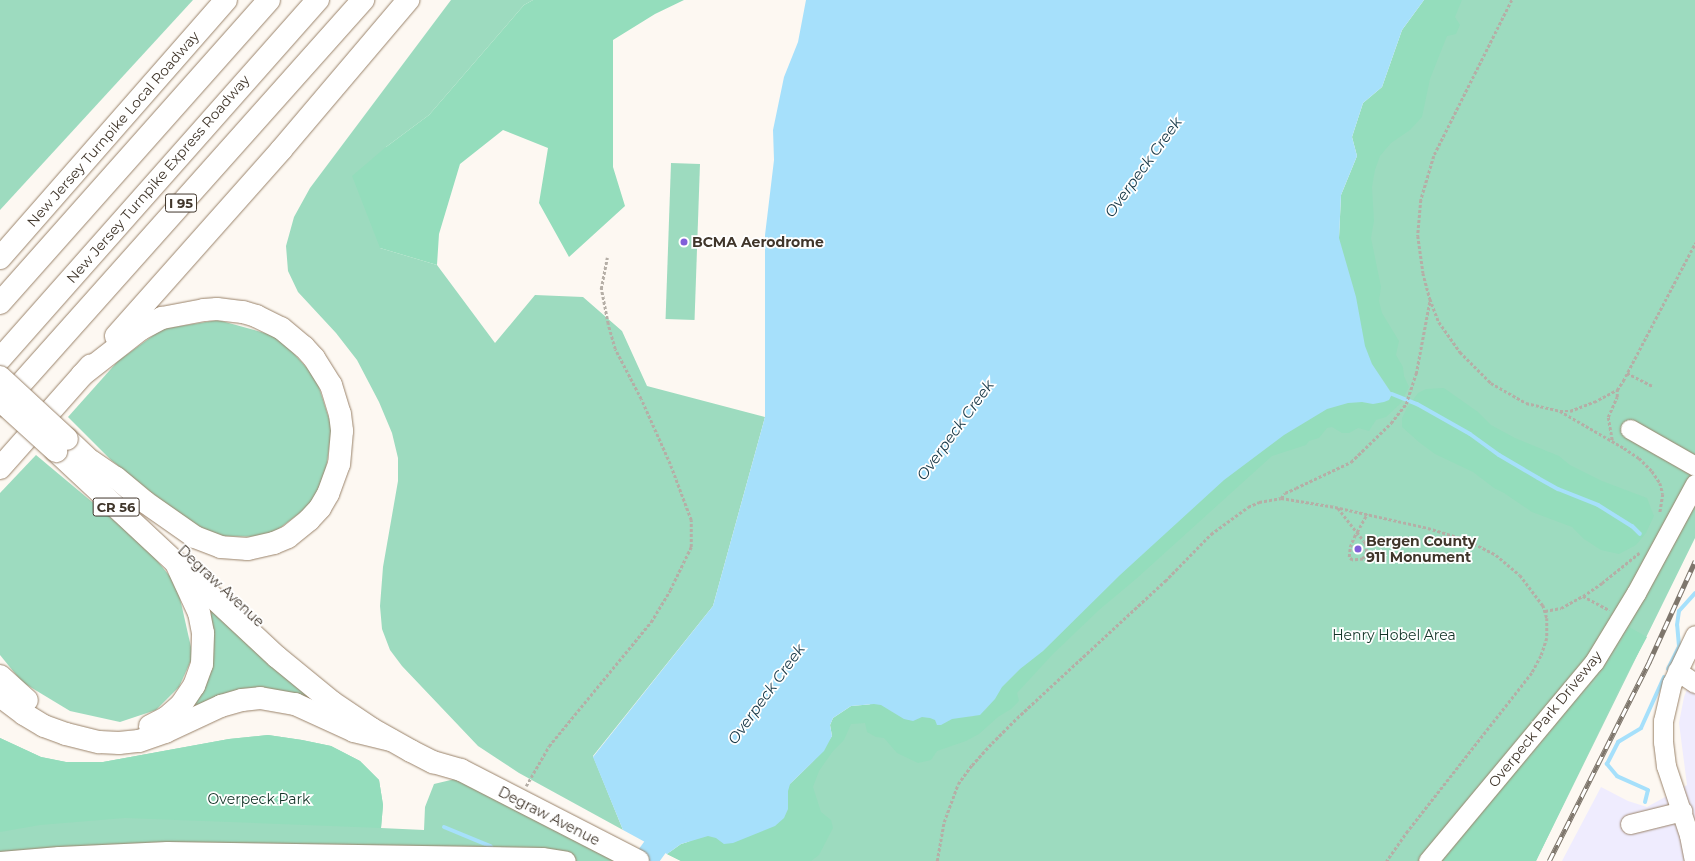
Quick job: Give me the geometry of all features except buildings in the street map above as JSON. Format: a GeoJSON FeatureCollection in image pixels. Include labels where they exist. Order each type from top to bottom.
{"type":"FeatureCollection","features":[{"type":"Feature","properties":{"kind":"main road","name":"New Jersey Turnpike Local Roadway"},"geometry":{"type":"LineString","coordinates":[[0,258],[226,0]]}},
{"type":"Feature","properties":{"kind":"main road"},"geometry":{"type":"LineString","coordinates":[[0,303],[268,0]]}},
{"type":"Feature","properties":{"kind":"main road","name":"New Jersey Turnpike Express Roadway"},"geometry":{"type":"LineString","coordinates":[[0,359],[318,0]]}},
{"type":"Feature","properties":{"kind":"main road","name":"I 95"},"geometry":{"type":"LineString","coordinates":[[0,408],[363,0]]}},
{"type":"Feature","properties":{"kind":"main road"},"geometry":{"type":"LineString","coordinates":[[0,468],[281,150],[408,0]]}},
{"type":"Feature","properties":{"kind":"main road"},"geometry":{"type":"LineString","coordinates":[[82,375],[141,329],[162,318],[204,310],[224,309],[243,312],[262,318],[281,328],[304,346],[314,358],[331,385],[340,414],[342,431],[339,464],[331,487],[320,508],[304,525],[288,537],[274,543],[248,549],[221,547],[195,537],[145,502],[116,478],[91,461]]}},
{"type":"Feature","properties":{"kind":"main road","name":"Degraw Avenue"},"geometry":{"type":"LineString","coordinates":[[0,377],[61,445],[176,563],[313,687],[351,716],[391,740],[433,762],[461,770],[638,861]]}},
{"type":"Feature","properties":{"kind":"main road","name":"Degraw Avenue"},"geometry":{"type":"LineString","coordinates":[[0,400],[61,445],[91,461],[150,519],[310,667],[366,709],[439,750],[461,770]]}},
{"type":"Feature","properties":{"kind":"main road"},"geometry":{"type":"LineString","coordinates":[[0,676],[14,690],[40,710],[59,719],[85,727],[110,731],[127,731],[146,727],[166,718],[181,705],[194,686],[199,675],[203,653],[203,633],[199,613],[176,563]]}},
{"type":"Feature","properties":{"kind":"main road"},"geometry":{"type":"LineString","coordinates":[[0,696],[24,714],[44,726],[66,734],[99,742],[130,743],[149,738],[221,706],[242,700],[260,698],[277,700],[303,707],[354,731],[391,740]]}},
{"type":"Feature","properties":{"kind":"street"},"geometry":{"type":"LineString","coordinates":[[1630,429],[1695,466]]}},
{"type":"Feature","properties":{"kind":"street","name":"Overpeck Park Driveway"},"geometry":{"type":"LineString","coordinates":[[1428,861],[1594,662],[1623,616],[1666,541],[1695,484]]}},
{"type":"Feature","properties":{"kind":"street"},"geometry":{"type":"LineString","coordinates":[[1694,860],[1693,848],[1682,811],[1666,766],[1663,742],[1666,703],[1677,671],[1695,635]]}},
{"type":"Feature","properties":{"kind":"street"},"geometry":{"type":"LineString","coordinates":[[1677,671],[1695,683]]}},
{"type":"Feature","properties":{"kind":"street"},"geometry":{"type":"LineString","coordinates":[[1630,824],[1682,811]]}},
{"type":"Feature","properties":{"kind":"street"},"geometry":{"type":"LineString","coordinates":[[0,861],[59,856],[167,851],[542,857],[566,861]]}},
{"type":"Feature","properties":{"kind":"path"},"geometry":{"type":"LineString","coordinates":[[1512,0],[1442,138],[1425,182],[1418,221],[1422,273],[1439,322],[1460,352],[1491,383],[1526,403],[1560,411],[1639,458],[1660,482],[1663,494],[1658,519]]}},
{"type":"Feature","properties":{"kind":"path"},"geometry":{"type":"LineString","coordinates":[[1612,441],[1608,417],[1616,397],[1617,390],[1695,243]]}},
{"type":"Feature","properties":{"kind":"path"},"geometry":{"type":"LineString","coordinates":[[519,801],[549,746],[651,622],[670,590],[691,547],[691,520],[654,426],[613,342],[601,289],[607,258]]}},
{"type":"Feature","properties":{"kind":"path"},"geometry":{"type":"LineString","coordinates":[[1281,498],[1285,493],[1351,462],[1391,422],[1406,404],[1410,395],[1421,352],[1430,299]]}},
{"type":"Feature","properties":{"kind":"path"},"geometry":{"type":"LineString","coordinates":[[1627,373],[1653,386]]}},
{"type":"Feature","properties":{"kind":"path"},"geometry":{"type":"LineString","coordinates":[[1560,411],[1581,408],[1617,390]]}},
{"type":"Feature","properties":{"kind":"path"},"geometry":{"type":"LineString","coordinates":[[937,861],[944,822],[958,784],[972,765],[992,743],[1165,581],[1211,534],[1248,507],[1259,502],[1281,498],[1367,514],[1450,533],[1496,554],[1520,575],[1543,605],[1547,618],[1547,638],[1541,656],[1532,673],[1408,831],[1387,861]]}},
{"type":"Feature","properties":{"kind":"path"},"geometry":{"type":"LineString","coordinates":[[1338,508],[1357,532],[1366,544],[1367,552],[1363,559],[1355,561],[1349,557],[1349,553],[1357,532],[1367,514]]}},
{"type":"Feature","properties":{"kind":"path"},"geometry":{"type":"LineString","coordinates":[[1545,612],[1561,608],[1583,596],[1625,566],[1642,547]]}},
{"type":"Feature","properties":{"kind":"path"},"geometry":{"type":"LineString","coordinates":[[1583,596],[1623,616]]}},
{"type":"Feature","properties":{"kind":"shaded area"},"geometry":{"type":"Polygon","coordinates":[[[1695,668],[1695,861],[1562,861],[1601,787],[1628,801],[1647,807],[1687,785],[1679,723],[1684,697],[1695,668]]]}},
{"type":"Feature","properties":{"kind":"green space"},"geometry":{"type":"Polygon","coordinates":[[[0,0],[193,0],[0,210],[0,0]]]}},
{"type":"Feature","properties":{"kind":"green space"},"geometry":{"type":"Polygon","coordinates":[[[451,0],[533,0],[524,5],[429,115],[386,147],[380,248],[437,265],[495,343],[535,295],[583,297],[622,331],[647,386],[765,417],[713,606],[593,756],[623,830],[519,773],[478,746],[402,666],[390,650],[382,629],[380,606],[383,567],[398,481],[398,458],[392,433],[379,402],[357,360],[336,333],[298,292],[288,271],[286,246],[294,217],[310,188],[451,0]]]}},
{"type":"Feature","properties":{"kind":"green space"},"geometry":{"type":"Polygon","coordinates":[[[533,0],[684,0],[655,14],[613,40],[613,167],[625,206],[569,257],[539,203],[548,148],[503,130],[460,164],[439,234],[437,265],[380,248],[352,176],[386,147],[429,115],[524,5],[533,0]]]}},
{"type":"Feature","properties":{"kind":"green space","name":"Henry Hobel Area"},"geometry":{"type":"Polygon","coordinates":[[[1424,0],[1695,0],[1695,538],[1536,861],[681,861],[667,854],[790,784],[1339,238],[1424,0]]]}},
{"type":"Feature","properties":{"kind":"green space"},"geometry":{"type":"Polygon","coordinates":[[[1424,0],[1462,0],[1455,17],[1460,25],[1456,34],[1447,36],[1430,79],[1422,117],[1410,130],[1391,143],[1380,156],[1375,170],[1372,187],[1374,221],[1371,238],[1381,287],[1379,301],[1382,313],[1399,341],[1396,355],[1403,367],[1404,376],[1409,387],[1401,403],[1386,417],[1376,420],[1369,431],[1358,428],[1349,433],[1342,433],[1332,427],[1327,428],[1319,438],[1309,441],[1306,445],[1272,456],[1136,579],[1099,610],[1053,654],[1017,693],[1019,701],[979,734],[966,741],[937,751],[931,760],[918,763],[897,753],[884,738],[876,737],[867,732],[865,723],[851,724],[844,740],[833,751],[819,771],[813,787],[821,812],[831,820],[833,828],[819,855],[811,861],[681,861],[667,854],[681,844],[708,836],[716,838],[724,844],[775,826],[784,818],[788,809],[788,791],[790,784],[812,764],[832,736],[830,725],[833,718],[851,706],[874,704],[881,705],[904,719],[913,721],[922,717],[931,718],[945,723],[962,716],[972,717],[986,710],[1002,687],[1020,669],[1043,651],[1120,575],[1224,480],[1284,435],[1327,409],[1348,403],[1362,402],[1373,404],[1389,400],[1392,393],[1372,364],[1364,346],[1356,297],[1339,238],[1341,195],[1357,156],[1352,137],[1363,103],[1382,87],[1402,30],[1424,0]]]}},
{"type":"Feature","properties":{"kind":"green space","name":"BCMA Aerodrome"},"geometry":{"type":"Polygon","coordinates":[[[671,163],[700,164],[695,320],[666,319],[671,163]]]}},
{"type":"Feature","properties":{"kind":"green space"},"geometry":{"type":"Polygon","coordinates":[[[218,320],[279,337],[316,378],[332,428],[326,469],[313,503],[268,537],[213,536],[162,501],[111,460],[68,417],[118,361],[162,329],[218,320]]]}},
{"type":"Feature","properties":{"kind":"green space"},"geometry":{"type":"Polygon","coordinates":[[[1444,388],[1478,412],[1491,425],[1515,438],[1559,456],[1570,465],[1602,481],[1647,498],[1654,516],[1646,533],[1636,545],[1619,554],[1601,550],[1584,539],[1572,527],[1532,512],[1494,488],[1473,472],[1435,454],[1402,427],[1402,418],[1418,393],[1426,389],[1444,388]]]}},
{"type":"Feature","properties":{"kind":"green space"},"geometry":{"type":"Polygon","coordinates":[[[36,455],[146,547],[177,585],[193,656],[179,687],[156,710],[120,722],[70,711],[22,682],[0,655],[0,493],[36,455]]]}},
{"type":"Feature","properties":{"kind":"green space"},"geometry":{"type":"Polygon","coordinates":[[[211,610],[318,705],[268,692],[178,720],[210,654],[211,610]]]}},
{"type":"Feature","properties":{"kind":"green space"},"geometry":{"type":"Polygon","coordinates":[[[1629,627],[1647,637],[1622,683],[1536,861],[1443,861],[1505,784],[1530,758],[1575,702],[1594,683],[1617,650],[1629,627]]]}},
{"type":"Feature","properties":{"kind":"green space","name":"Overpeck Park"},"geometry":{"type":"Polygon","coordinates":[[[268,735],[331,746],[360,761],[379,780],[383,805],[381,828],[424,830],[425,807],[434,784],[455,779],[482,788],[618,861],[0,861],[0,738],[41,757],[66,762],[103,762],[229,739],[268,735]]]}},
{"type":"Feature","properties":{"kind":"green space"},"geometry":{"type":"Polygon","coordinates":[[[268,735],[331,746],[360,761],[379,780],[383,805],[381,828],[125,818],[40,825],[0,832],[0,738],[41,757],[66,762],[103,762],[229,739],[268,735]]]}},
{"type":"Feature","properties":{"kind":"water"},"geometry":{"type":"Polygon","coordinates":[[[806,0],[1424,0],[1402,30],[1382,87],[1363,103],[1352,137],[1357,156],[1341,195],[1339,238],[1356,297],[1365,346],[1372,364],[1392,394],[1389,400],[1384,402],[1373,404],[1362,402],[1348,403],[1327,409],[1284,435],[1224,480],[1120,575],[1043,651],[1020,669],[1002,687],[995,699],[980,715],[952,719],[941,725],[937,725],[935,720],[930,718],[922,717],[913,721],[904,719],[881,705],[874,704],[851,706],[833,718],[830,725],[832,736],[824,751],[790,784],[788,791],[788,809],[784,818],[775,826],[733,843],[724,844],[716,838],[708,836],[681,844],[667,854],[623,830],[593,757],[713,606],[765,417],[765,235],[774,160],[773,130],[784,77],[798,42],[806,0]]]}},
{"type":"Feature","properties":{"kind":"waterway"},"geometry":{"type":"LineString","coordinates":[[1392,394],[1417,404],[1470,434],[1499,455],[1558,489],[1598,505],[1632,526],[1640,534]]}},
{"type":"Feature","properties":{"kind":"waterway"},"geometry":{"type":"LineString","coordinates":[[1668,669],[1679,646],[1677,625],[1679,611],[1695,593]]}},
{"type":"Feature","properties":{"kind":"waterway"},"geometry":{"type":"LineString","coordinates":[[1645,802],[1648,790],[1617,776],[1607,764],[1618,742],[1641,728],[1664,677]]}},
{"type":"Feature","properties":{"kind":"waterway","name":"Overpeck Creek"},"geometry":{"type":"LineString","coordinates":[[645,861],[674,821]]}},
{"type":"Feature","properties":{"kind":"waterway"},"geometry":{"type":"LineString","coordinates":[[444,827],[490,846],[494,850]]}},
{"type":"Feature","properties":{"kind":"railway"},"geometry":{"type":"LineString","coordinates":[[1549,861],[1649,662],[1695,561]]}},
{"type":"Feature","properties":{"kind":"place","name":"BCMA Aerodrome"},"geometry":{"type":"Point","coordinates":[684,242]}},
{"type":"Feature","properties":{"kind":"place","name":"Bergen County 911 Monument"},"geometry":{"type":"Point","coordinates":[1358,549]}}]}
